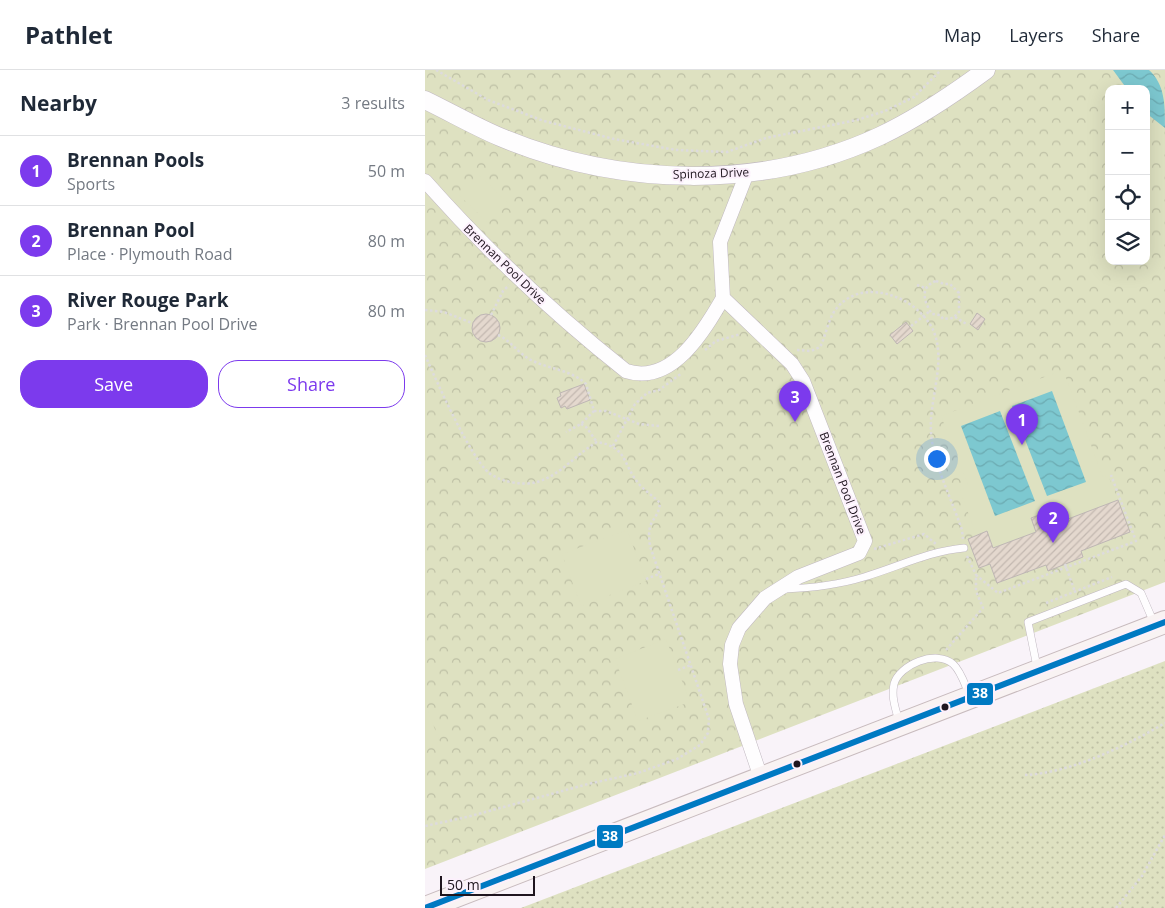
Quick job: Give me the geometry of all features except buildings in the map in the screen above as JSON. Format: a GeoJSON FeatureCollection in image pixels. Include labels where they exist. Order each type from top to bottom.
{"type":"FeatureCollection","features":[{"type":"Feature","properties":{"kind":"main road"},"geometry":{"type":"LineString","coordinates":[[425,908],[1160,624]]}},
{"type":"Feature","properties":{"kind":"street","name":"Spinoza Drive"},"geometry":{"type":"LineString","coordinates":[[425,100],[499,137],[530,148],[595,165],[661,175],[703,176],[747,173],[816,159],[879,136],[945,100],[987,70]]}},
{"type":"Feature","properties":{"kind":"street"},"geometry":{"type":"LineString","coordinates":[[723,298],[720,242],[747,173]]}},
{"type":"Feature","properties":{"kind":"street","name":"Brennan Pool Drive"},"geometry":{"type":"LineString","coordinates":[[425,181],[476,236],[517,276],[596,347],[627,371],[636,374],[650,374],[675,362],[704,331],[723,298],[791,364],[806,387],[865,541],[859,553],[798,577],[765,598],[739,628],[732,645],[730,664],[736,704],[761,778]]}},
{"type":"Feature","properties":{"kind":"lane"},"geometry":{"type":"LineString","coordinates":[[779,589],[835,585],[943,550],[964,548]]}},
{"type":"Feature","properties":{"kind":"lane"},"geometry":{"type":"LineString","coordinates":[[1038,671],[1028,622],[1125,584],[1141,593],[1160,624]]}},
{"type":"Feature","properties":{"kind":"lane"},"geometry":{"type":"LineString","coordinates":[[900,724],[893,699],[894,682],[905,668],[924,660],[939,659],[952,663],[960,674],[971,697]]}},
{"type":"Feature","properties":{"kind":"path"},"geometry":{"type":"LineString","coordinates":[[436,70],[488,100],[544,120],[614,139],[676,150],[727,152],[766,138],[857,120],[885,110],[914,97],[941,70]]}},
{"type":"Feature","properties":{"kind":"path"},"geometry":{"type":"LineString","coordinates":[[491,315],[503,291],[517,276]]}},
{"type":"Feature","properties":{"kind":"path"},"geometry":{"type":"LineString","coordinates":[[936,281],[950,284],[957,289],[959,308],[955,317],[948,320],[943,319],[930,311],[924,296],[925,288],[936,281]]}},
{"type":"Feature","properties":{"kind":"path"},"geometry":{"type":"LineString","coordinates":[[917,285],[925,288]]}},
{"type":"Feature","properties":{"kind":"path"},"geometry":{"type":"LineString","coordinates":[[793,348],[799,351],[811,351],[820,347],[835,309],[846,300],[859,294],[876,293],[908,301],[924,316],[936,336],[939,349],[931,410],[931,433],[935,452],[962,530],[964,548],[976,575],[976,591],[983,608],[939,659]]}},
{"type":"Feature","properties":{"kind":"path"},"geometry":{"type":"LineString","coordinates":[[425,310],[444,312],[473,323]]}},
{"type":"Feature","properties":{"kind":"path"},"geometry":{"type":"LineString","coordinates":[[911,326],[930,311]]}},
{"type":"Feature","properties":{"kind":"path"},"geometry":{"type":"LineString","coordinates":[[955,317],[968,325]]}},
{"type":"Feature","properties":{"kind":"path"},"geometry":{"type":"LineString","coordinates":[[703,352],[716,341],[739,334],[762,335]]}},
{"type":"Feature","properties":{"kind":"path"},"geometry":{"type":"LineString","coordinates":[[498,335],[506,338],[519,353],[531,360],[582,380],[590,393],[594,411]]}},
{"type":"Feature","properties":{"kind":"path"},"geometry":{"type":"LineString","coordinates":[[425,355],[463,432],[489,473],[510,482],[536,482],[557,473],[581,451],[597,442]]}},
{"type":"Feature","properties":{"kind":"path"},"geometry":{"type":"LineString","coordinates":[[613,446],[635,404],[643,396],[659,390],[686,369]]}},
{"type":"Feature","properties":{"kind":"path"},"geometry":{"type":"LineString","coordinates":[[566,432],[581,424],[594,411],[606,411],[639,424],[659,426]]}},
{"type":"Feature","properties":{"kind":"path"},"geometry":{"type":"LineString","coordinates":[[425,826],[467,818],[588,784],[638,773],[685,755],[700,745],[709,733],[709,718],[706,705],[678,634],[650,546],[649,532],[652,522],[659,513],[660,503],[639,485],[621,452],[613,446],[597,442],[586,427],[581,424]]}},
{"type":"Feature","properties":{"kind":"path"},"geometry":{"type":"LineString","coordinates":[[976,575],[997,593],[1136,541],[1111,475]]}},
{"type":"Feature","properties":{"kind":"path"},"geometry":{"type":"LineString","coordinates":[[862,548],[877,550],[925,534],[943,550]]}},
{"type":"Feature","properties":{"kind":"path"},"geometry":{"type":"LineString","coordinates":[[1065,566],[1075,592]]}},
{"type":"Feature","properties":{"kind":"path"},"geometry":{"type":"LineString","coordinates":[[645,579],[659,574]]}},
{"type":"Feature","properties":{"kind":"path"},"geometry":{"type":"LineString","coordinates":[[1046,603],[1112,577]]}},
{"type":"Feature","properties":{"kind":"path"},"geometry":{"type":"LineString","coordinates":[[677,670],[691,665]]}},
{"type":"Feature","properties":{"kind":"path"},"geometry":{"type":"LineString","coordinates":[[1025,775],[1052,772],[1090,759],[1165,723]]}},
{"type":"Feature","properties":{"kind":"path"},"geometry":{"type":"LineString","coordinates":[[1116,908],[1142,876],[1165,835]]}},
{"type":"Feature","properties":{"kind":"green space"},"geometry":{"type":"Polygon","coordinates":[[[425,70],[1165,70],[1165,582],[425,869],[425,70]]]}},
{"type":"Feature","properties":{"kind":"green space"},"geometry":{"type":"Polygon","coordinates":[[[479,175],[508,203],[488,223],[459,195],[479,175]]]}},
{"type":"Feature","properties":{"kind":"green space"},"geometry":{"type":"Polygon","coordinates":[[[1063,370],[1103,477],[1108,475],[1118,500],[1068,519],[1063,506],[1031,518],[1036,532],[993,548],[987,532],[976,535],[960,490],[969,487],[941,416],[1063,370]]]}},
{"type":"Feature","properties":{"kind":"green space"},"geometry":{"type":"Polygon","coordinates":[[[627,530],[646,581],[581,606],[562,554],[627,530]]]}},
{"type":"Feature","properties":{"kind":"green space"},"geometry":{"type":"Polygon","coordinates":[[[666,639],[690,702],[638,721],[615,659],[666,639]]]}},
{"type":"Feature","properties":{"kind":"green space"},"geometry":{"type":"Polygon","coordinates":[[[1165,661],[1165,908],[521,908],[1165,661]]]}},
{"type":"Feature","properties":{"kind":"green space"},"geometry":{"type":"Polygon","coordinates":[[[425,704],[440,742],[425,748],[425,704]]]}},
{"type":"Feature","properties":{"kind":"water"},"geometry":{"type":"Polygon","coordinates":[[[1113,70],[1149,70],[1158,82],[1163,96],[1165,128],[1150,116],[1150,85],[1124,85],[1113,70]]]}},
{"type":"Feature","properties":{"kind":"water"},"geometry":{"type":"Polygon","coordinates":[[[1052,391],[1086,482],[1047,496],[1012,406],[1052,391]]]}},
{"type":"Feature","properties":{"kind":"water"},"geometry":{"type":"Polygon","coordinates":[[[1000,411],[1035,501],[995,516],[961,426],[1000,411]]]}},
{"type":"Feature","properties":{"kind":"transit line","name":"38"},"geometry":{"type":"LineString","coordinates":[[425,908],[1165,622]]}},
{"type":"Feature","properties":{"kind":"place","name":"River Rouge Park"},"geometry":{"type":"Point","coordinates":[795,422]}},
{"type":"Feature","properties":{"kind":"place","name":"Brennan Pools"},"geometry":{"type":"Point","coordinates":[1022,445]}},
{"type":"Feature","properties":{"kind":"place","name":"Brennan Pool"},"geometry":{"type":"Point","coordinates":[1053,543]}}]}
